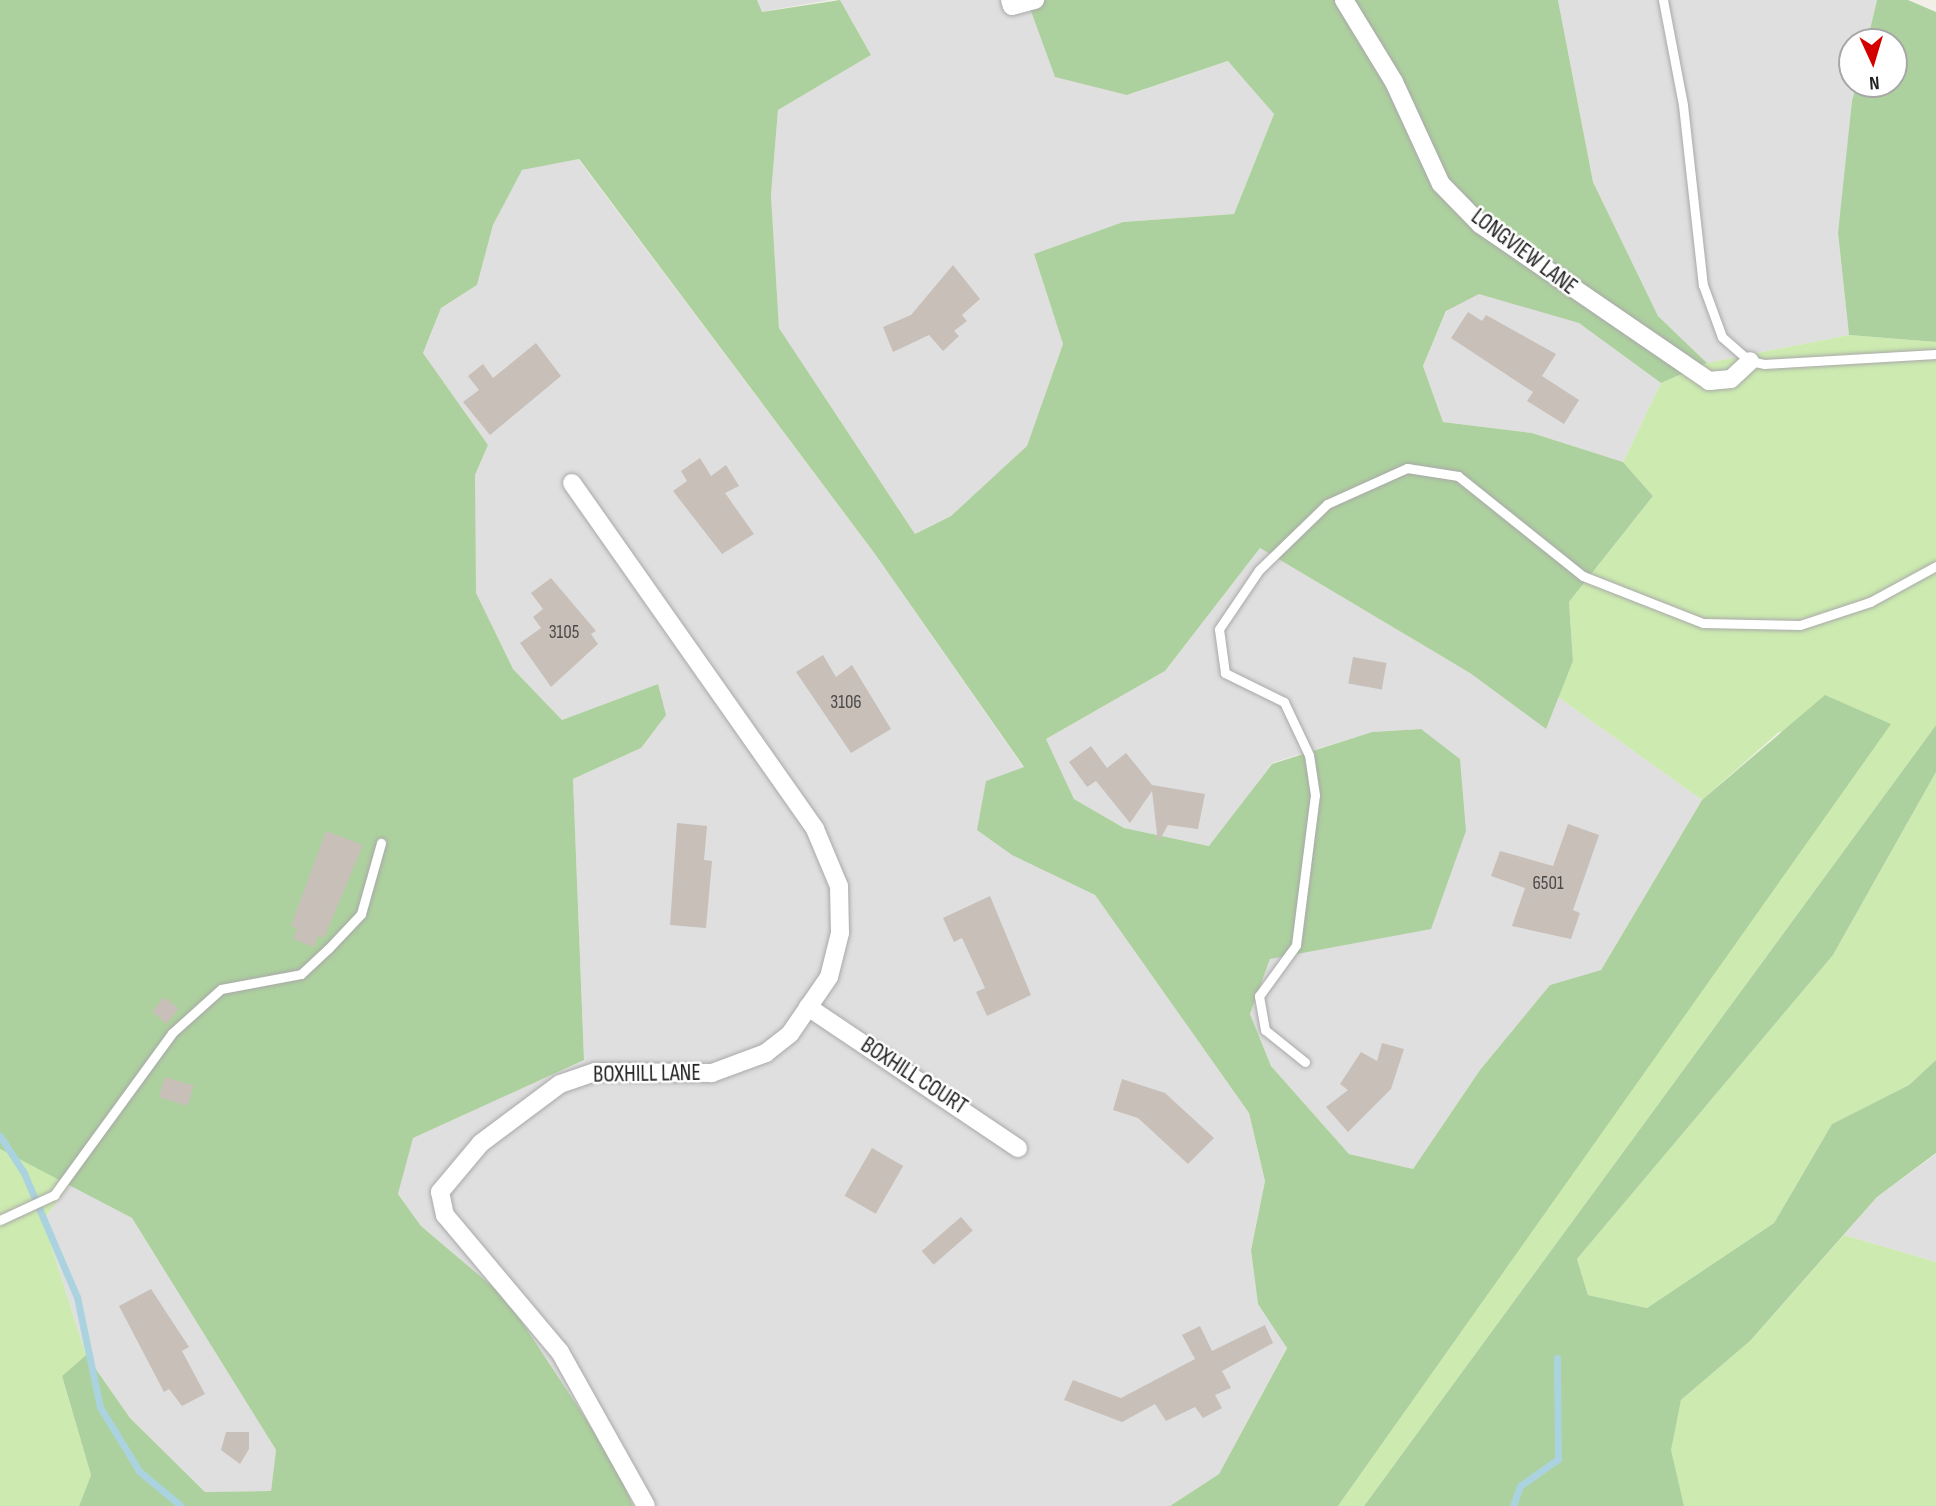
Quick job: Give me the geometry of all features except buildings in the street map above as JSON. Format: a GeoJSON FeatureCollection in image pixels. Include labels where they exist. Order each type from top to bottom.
{"type":"FeatureCollection","features":[{"type":"Feature","properties":{"kind":"street"},"geometry":{"type":"LineString","coordinates":[[1010,0],[1012,6],[1035,0]]}},
{"type":"Feature","properties":{"kind":"street","name":"LONGVIEW LANE"},"geometry":{"type":"LineString","coordinates":[[1344,0],[1394,82],[1441,184],[1480,224],[1709,381],[1731,379],[1750,361]]}},
{"type":"Feature","properties":{"kind":"street","name":"BOXHILL LANE"},"geometry":{"type":"LineString","coordinates":[[572,483],[828,851],[839,886],[840,933],[829,977],[790,1034],[737,1066],[712,1073],[595,1072],[560,1084],[481,1143],[440,1192],[445,1214],[559,1352],[646,1506]]}},
{"type":"Feature","properties":{"kind":"street","name":"BOXHILL COURT"},"geometry":{"type":"LineString","coordinates":[[808,1007],[1018,1148]]}},
{"type":"Feature","properties":{"kind":"lane"},"geometry":{"type":"LineString","coordinates":[[1663,0],[1683,105],[1703,285],[1722,337],[1750,361],[1936,354]]}},
{"type":"Feature","properties":{"kind":"lane"},"geometry":{"type":"LineString","coordinates":[[1305,1062],[1265,1030],[1259,996],[1296,945],[1301,922],[1315,795],[1309,755],[1284,702],[1225,673],[1219,629],[1259,570],[1327,504],[1407,468],[1458,476],[1583,576],[1703,623],[1800,625],[1870,602],[1936,566]]}},
{"type":"Feature","properties":{"kind":"lane"},"geometry":{"type":"LineString","coordinates":[[0,1220],[54,1195],[121,1111],[172,1033],[220,989],[301,974],[328,949],[361,914],[381,843]]}},
{"type":"Feature","properties":{"kind":"shaded area"},"geometry":{"type":"Polygon","coordinates":[[[757,0],[830,0],[761,12],[757,0]]]}},
{"type":"Feature","properties":{"kind":"shaded area"},"geometry":{"type":"Polygon","coordinates":[[[840,0],[1027,0],[1128,95],[1229,61],[1274,114],[1234,214],[1123,222],[1034,254],[1063,344],[1027,447],[951,516],[915,534],[779,328],[771,195],[778,110],[871,55],[840,0]]]}},
{"type":"Feature","properties":{"kind":"shaded area"},"geometry":{"type":"Polygon","coordinates":[[[1558,0],[1877,0],[1870,28],[1838,28],[1838,98],[1855,98],[1838,233],[1849,335],[1707,363],[1658,316],[1593,182],[1558,0]]]}},
{"type":"Feature","properties":{"kind":"shaded area"},"geometry":{"type":"Polygon","coordinates":[[[578,159],[875,554],[1024,768],[1012,855],[1095,895],[1249,1113],[1265,1181],[1251,1249],[1258,1304],[1287,1347],[1219,1474],[1170,1506],[633,1506],[615,1463],[506,1298],[421,1226],[398,1194],[412,1138],[584,1060],[573,779],[641,748],[658,684],[562,720],[513,669],[475,593],[475,475],[488,445],[423,353],[441,308],[477,285],[493,225],[521,170],[578,159]]]}},
{"type":"Feature","properties":{"kind":"shaded area"},"geometry":{"type":"Polygon","coordinates":[[[1479,293],[1580,323],[1661,383],[1623,462],[1532,433],[1443,422],[1423,366],[1447,310],[1479,293]]]}},
{"type":"Feature","properties":{"kind":"shaded area"},"geometry":{"type":"Polygon","coordinates":[[[1260,548],[1470,673],[1546,729],[1558,697],[1702,800],[1601,970],[1550,985],[1480,1070],[1413,1169],[1349,1154],[1271,1066],[1250,1014],[1270,959],[1460,759],[1420,729],[1372,732],[1272,763],[1210,846],[1124,828],[1074,799],[1046,739],[1165,671],[1260,548]]]}},
{"type":"Feature","properties":{"kind":"shaded area"},"geometry":{"type":"Polygon","coordinates":[[[1936,1154],[1936,1262],[1844,1235],[1877,1197],[1936,1154]]]}},
{"type":"Feature","properties":{"kind":"shaded area"},"geometry":{"type":"Polygon","coordinates":[[[70,1185],[132,1218],[276,1450],[271,1491],[205,1492],[130,1418],[86,1355],[43,1220],[70,1185]]]}},
{"type":"Feature","properties":{"kind":"green space"},"geometry":{"type":"Polygon","coordinates":[[[0,0],[757,0],[762,12],[840,0],[871,55],[778,110],[771,195],[779,328],[915,534],[951,516],[1027,446],[1063,344],[1034,254],[1123,222],[1234,214],[1274,114],[1228,61],[1127,95],[1055,77],[1027,0],[1558,0],[1593,182],[1658,316],[1707,363],[1661,383],[1579,323],[1479,294],[1446,311],[1423,366],[1443,422],[1532,433],[1623,462],[1653,496],[1569,602],[1573,661],[1546,729],[1470,673],[1260,548],[1165,671],[1046,739],[1074,799],[1124,828],[1209,846],[1272,764],[1372,732],[1421,729],[1460,759],[1466,831],[1431,929],[1270,959],[1250,1014],[1271,1066],[1349,1154],[1413,1169],[1480,1070],[1550,985],[1601,970],[1702,800],[1825,695],[1891,724],[1338,1506],[1170,1506],[1219,1474],[1287,1348],[1258,1304],[1251,1250],[1265,1181],[1249,1113],[1095,895],[1012,855],[977,830],[986,781],[1024,767],[875,554],[579,159],[522,170],[493,225],[477,285],[441,308],[423,353],[488,445],[475,475],[476,593],[513,669],[562,720],[658,684],[666,715],[641,748],[573,779],[584,1060],[413,1138],[398,1194],[421,1226],[506,1298],[615,1463],[633,1506],[79,1506],[91,1475],[62,1376],[86,1355],[130,1418],[205,1492],[271,1491],[276,1450],[132,1218],[0,1149],[0,0]]]}},
{"type":"Feature","properties":{"kind":"green space"},"geometry":{"type":"Polygon","coordinates":[[[1877,0],[1908,0],[1936,12],[1936,342],[1849,335],[1838,233],[1852,101],[1853,98],[1908,98],[1908,28],[1870,28],[1877,0]]]}},
{"type":"Feature","properties":{"kind":"green space"},"geometry":{"type":"Polygon","coordinates":[[[1849,335],[1936,342],[1936,725],[1364,1506],[1338,1506],[1890,724],[1779,732],[1702,800],[1558,697],[1573,661],[1569,602],[1653,496],[1623,462],[1661,383],[1707,363],[1849,335]]]}},
{"type":"Feature","properties":{"kind":"green space"},"geometry":{"type":"Polygon","coordinates":[[[1936,725],[1936,772],[1833,955],[1577,1259],[1588,1295],[1647,1308],[1774,1223],[1832,1124],[1909,1085],[1936,1060],[1936,1153],[1877,1197],[1750,1341],[1681,1400],[1671,1450],[1684,1506],[1364,1506],[1936,725]]]}},
{"type":"Feature","properties":{"kind":"green space"},"geometry":{"type":"Polygon","coordinates":[[[1936,772],[1936,1060],[1909,1085],[1832,1124],[1774,1223],[1647,1308],[1588,1295],[1577,1259],[1833,955],[1936,772]]]}},
{"type":"Feature","properties":{"kind":"green space"},"geometry":{"type":"Polygon","coordinates":[[[0,1149],[70,1185],[43,1220],[86,1355],[62,1376],[91,1475],[79,1506],[0,1506],[0,1149]]]}},
{"type":"Feature","properties":{"kind":"green space"},"geometry":{"type":"Polygon","coordinates":[[[1844,1235],[1936,1262],[1936,1506],[1684,1506],[1670,1450],[1681,1400],[1750,1341],[1844,1235]]]}},
{"type":"Feature","properties":{"kind":"waterway"},"geometry":{"type":"LineString","coordinates":[[0,1136],[24,1173],[77,1297],[100,1407],[139,1471],[181,1506]]}},
{"type":"Feature","properties":{"kind":"waterway"},"geometry":{"type":"LineString","coordinates":[[1513,1506],[1520,1486],[1558,1459],[1557,1358]]}}]}
